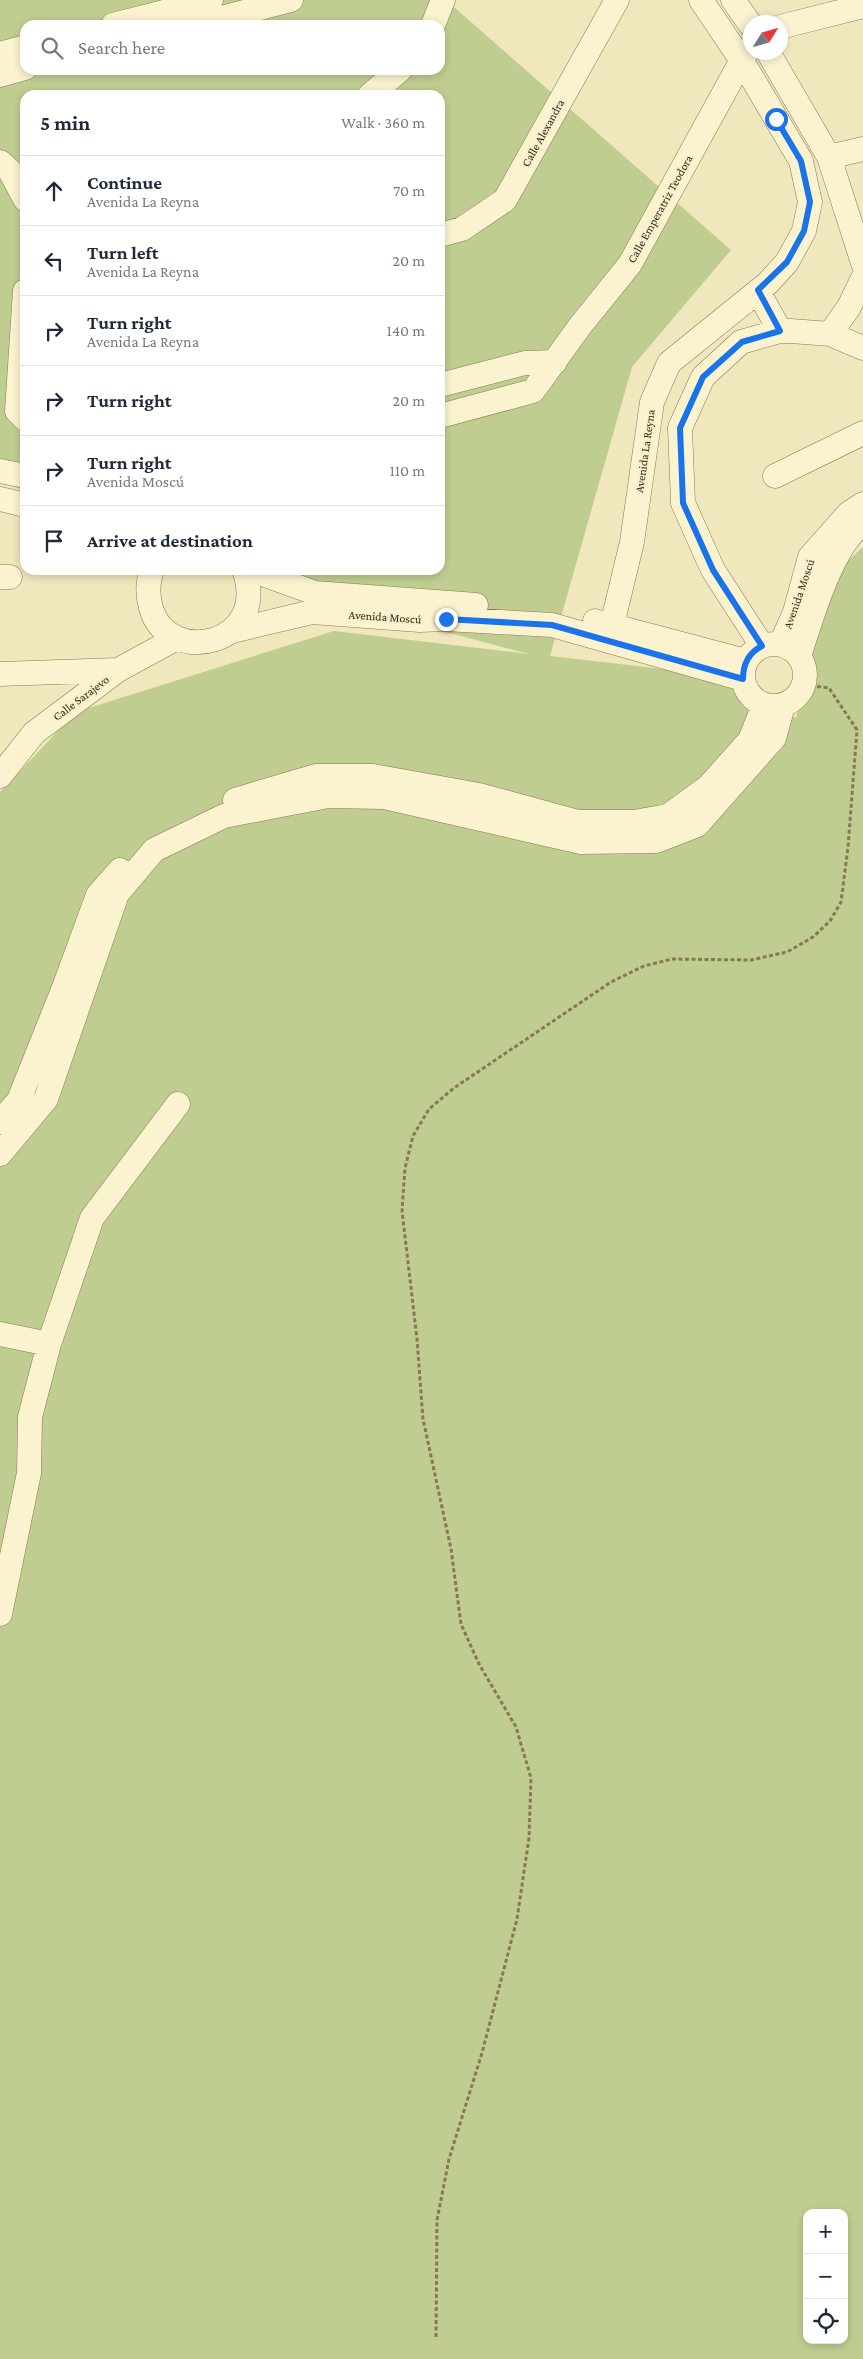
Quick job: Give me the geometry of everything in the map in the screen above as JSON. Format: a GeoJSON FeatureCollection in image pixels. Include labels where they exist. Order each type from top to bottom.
{"type":"FeatureCollection","features":[{"type":"Feature","properties":{"kind":"street"},"geometry":{"type":"LineString","coordinates":[[149,20],[292,0]]}},
{"type":"Feature","properties":{"kind":"street"},"geometry":{"type":"LineString","coordinates":[[435,20],[443,0]]}},
{"type":"Feature","properties":{"kind":"street","name":"Calle Alexandra"},"geometry":{"type":"LineString","coordinates":[[445,234],[462,229],[505,200],[617,0]]}},
{"type":"Feature","properties":{"kind":"street","name":"Avenida La Reyna"},"geometry":{"type":"LineString","coordinates":[[701,0],[743,49]]}},
{"type":"Feature","properties":{"kind":"street"},"geometry":{"type":"LineString","coordinates":[[733,0],[744,15]]}},
{"type":"Feature","properties":{"kind":"street"},"geometry":{"type":"LineString","coordinates":[[788,25],[863,6]]}},
{"type":"Feature","properties":{"kind":"street"},"geometry":{"type":"LineString","coordinates":[[0,54],[20,48]]}},
{"type":"Feature","properties":{"kind":"street","name":"Calle Emperatriz Teodora"},"geometry":{"type":"LineString","coordinates":[[445,415],[533,392],[630,264],[743,58]]}},
{"type":"Feature","properties":{"kind":"street","name":"Avenida La Reyna"},"geometry":{"type":"LineString","coordinates":[[612,624],[632,542],[652,402],[669,363],[758,290],[787,262],[804,231],[810,202],[801,161],[750,60]]}},
{"type":"Feature","properties":{"kind":"street"},"geometry":{"type":"LineString","coordinates":[[773,60],[829,157],[863,263]]}},
{"type":"Feature","properties":{"kind":"street"},"geometry":{"type":"LineString","coordinates":[[0,75],[20,69]]}},
{"type":"Feature","properties":{"kind":"street"},"geometry":{"type":"LineString","coordinates":[[376,90],[394,75]]}},
{"type":"Feature","properties":{"kind":"street"},"geometry":{"type":"LineString","coordinates":[[829,157],[863,149]]}},
{"type":"Feature","properties":{"kind":"street"},"geometry":{"type":"LineString","coordinates":[[0,162],[10,171],[20,189]]}},
{"type":"Feature","properties":{"kind":"street"},"geometry":{"type":"LineString","coordinates":[[830,334],[849,307],[863,278]]}},
{"type":"Feature","properties":{"kind":"street"},"geometry":{"type":"LineString","coordinates":[[758,290],[780,331]]}},
{"type":"Feature","properties":{"kind":"street"},"geometry":{"type":"LineString","coordinates":[[766,657],[747,690],[754,699],[773,705],[796,698],[804,684],[804,664],[766,657],[713,570],[683,503],[680,428],[703,377],[742,342],[780,331],[830,334],[863,348]]}},
{"type":"Feature","properties":{"kind":"street"},"geometry":{"type":"LineString","coordinates":[[445,384],[525,363],[555,362]]}},
{"type":"Feature","properties":{"kind":"street"},"geometry":{"type":"LineString","coordinates":[[774,476],[863,433]]}},
{"type":"Feature","properties":{"kind":"street"},"geometry":{"type":"LineString","coordinates":[[647,439],[680,440]]}},
{"type":"Feature","properties":{"kind":"street"},"geometry":{"type":"LineString","coordinates":[[0,471],[20,475]]}},
{"type":"Feature","properties":{"kind":"street"},"geometry":{"type":"LineString","coordinates":[[0,499],[20,504]]}},
{"type":"Feature","properties":{"kind":"street","name":"Avenida Moscú"},"geometry":{"type":"LineString","coordinates":[[766,657],[795,612],[810,558],[849,513],[863,504]]}},
{"type":"Feature","properties":{"kind":"street","name":"Avenida Moscú"},"geometry":{"type":"LineString","coordinates":[[766,657],[822,586],[852,531],[863,524]]}},
{"type":"Feature","properties":{"kind":"street"},"geometry":{"type":"LineString","coordinates":[[145,575],[152,613],[163,628],[177,638]]}},
{"type":"Feature","properties":{"kind":"street"},"geometry":{"type":"LineString","coordinates":[[232,631],[243,618],[249,603],[250,586],[246,575]]}},
{"type":"Feature","properties":{"kind":"street","name":"Avenida Moscú"},"geometry":{"type":"LineString","coordinates":[[261,575],[313,602],[445,611],[766,657]]}},
{"type":"Feature","properties":{"kind":"street","name":"Avenida Moscú"},"geometry":{"type":"LineString","coordinates":[[177,638],[191,642],[206,642],[313,602]]}},
{"type":"Feature","properties":{"kind":"street","name":"Avenida Moscú"},"geometry":{"type":"LineString","coordinates":[[445,611],[548,609],[766,657]]}},
{"type":"Feature","properties":{"kind":"street","name":"Calle Sarajevo"},"geometry":{"type":"LineString","coordinates":[[0,776],[34,733],[118,670],[177,638]]}},
{"type":"Feature","properties":{"kind":"street"},"geometry":{"type":"LineString","coordinates":[[0,674],[118,670]]}},
{"type":"Feature","properties":{"kind":"street"},"geometry":{"type":"LineString","coordinates":[[0,1154],[46,1099],[81,971],[98,895],[136,851],[203,810],[316,776],[372,786],[479,796],[547,824],[634,822],[668,816],[708,787],[750,740],[773,705]]}},
{"type":"Feature","properties":{"kind":"street"},"geometry":{"type":"LineString","coordinates":[[0,1122],[19,1100],[81,971]]}},
{"type":"Feature","properties":{"kind":"street"},"geometry":{"type":"LineString","coordinates":[[0,1614],[29,1473],[30,1417],[49,1344],[92,1218],[178,1104]]}},
{"type":"Feature","properties":{"kind":"street"},"geometry":{"type":"LineString","coordinates":[[0,1334],[49,1344]]}},
{"type":"Feature","properties":{"kind":"path"},"geometry":{"type":"LineString","coordinates":[[436,2337],[437,2220],[449,2159],[482,2054],[517,1919],[529,1838],[531,1778],[516,1727],[479,1664],[460,1624],[450,1549],[423,1419],[417,1339],[402,1211],[405,1168],[413,1136],[429,1109],[454,1088],[611,982],[644,966],[672,959],[751,960],[787,952],[812,937],[830,921],[841,902],[848,847],[857,730],[829,688],[804,684]]}},
{"type":"Feature","properties":{"kind":"green space"},"geometry":{"type":"Polygon","coordinates":[[[0,0],[446,0],[731,250],[632,367],[550,656],[724,676],[796,718],[824,583],[863,547],[863,2359],[0,2359],[0,792],[76,712],[334,631],[529,654],[234,575],[445,575],[445,90],[20,90],[20,489],[0,481],[0,0]]]}},
{"type":"Feature","properties":{"kind":"route"},"geometry":{"type":"LineString","coordinates":[[446,619],[552,625],[743,679],[743,670],[750,655],[755,649],[762,646],[713,570],[683,503],[680,428],[703,377],[742,342],[780,331],[758,290],[768,283],[787,262],[804,231],[810,202],[801,161],[776,119]]}}]}
